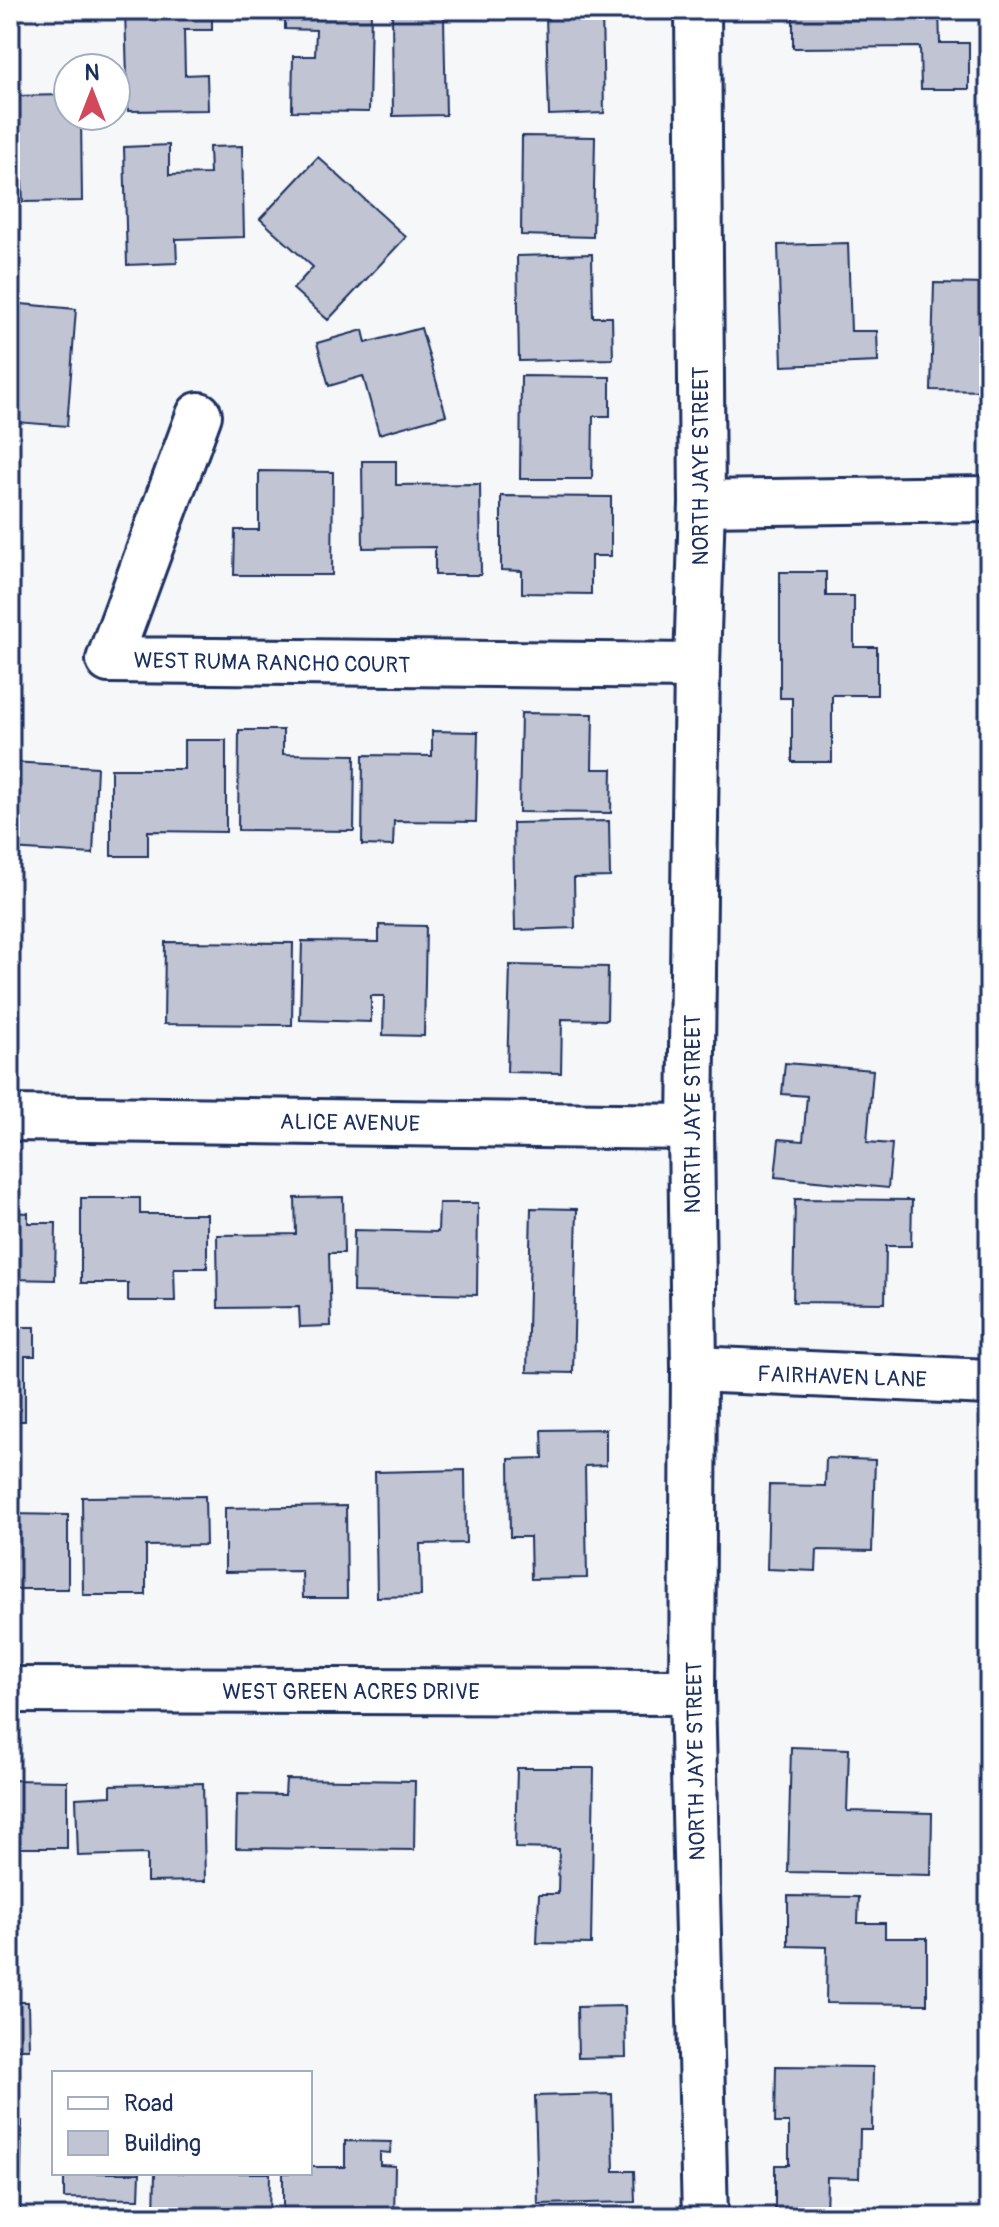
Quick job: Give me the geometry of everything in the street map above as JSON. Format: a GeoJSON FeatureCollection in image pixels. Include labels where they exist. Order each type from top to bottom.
{"type":"FeatureCollection","features":[{"type":"Feature","properties":{"kind":"street","name":"NORTH JAYE STREET"},"geometry":{"type":"LineString","coordinates":[[698,10],[702,503],[691,1127],[694,1369],[692,1692],[705,2217]]}},
{"type":"Feature","properties":{"kind":"street","name":"WEST RUMA RANCHO COURT"},"geometry":{"type":"LineString","coordinates":[[199,415],[109,660],[697,666]]}},
{"type":"Feature","properties":{"kind":"street"},"geometry":{"type":"LineString","coordinates":[[702,503],[989,499]]}},
{"type":"Feature","properties":{"kind":"street","name":"ALICE AVENUE"},"geometry":{"type":"LineString","coordinates":[[10,1118],[691,1127]]}},
{"type":"Feature","properties":{"kind":"street","name":"FAIRHAVEN LANE"},"geometry":{"type":"LineString","coordinates":[[694,1369],[989,1382]]}},
{"type":"Feature","properties":{"kind":"street","name":"WEST GREEN ACRES DRIVE"},"geometry":{"type":"LineString","coordinates":[[10,1690],[692,1692]]}},
{"type":"Feature","properties":{"kind":"building"},"geometry":{"type":"Polygon","coordinates":[[[125,10],[212,10],[212,30],[184,30],[185,75],[207,74],[208,110],[132,111],[132,52],[126,52],[125,10]]]}},
{"type":"Feature","properties":{"kind":"building"},"geometry":{"type":"Polygon","coordinates":[[[285,10],[371,10],[369,112],[292,111],[293,56],[315,56],[316,30],[285,29],[285,10]]]}},
{"type":"Feature","properties":{"kind":"building"},"geometry":{"type":"Polygon","coordinates":[[[392,10],[475,10],[475,18],[444,18],[446,115],[393,116],[392,10]]]}},
{"type":"Feature","properties":{"kind":"building"},"geometry":{"type":"Polygon","coordinates":[[[515,10],[602,10],[604,113],[549,115],[546,16],[515,17],[515,10]]]}},
{"type":"Feature","properties":{"kind":"building"},"geometry":{"type":"Polygon","coordinates":[[[793,10],[939,10],[940,43],[969,43],[969,89],[921,89],[920,47],[793,48],[793,10]]]}},
{"type":"Feature","properties":{"kind":"building"},"geometry":{"type":"Polygon","coordinates":[[[52,95],[52,132],[81,132],[82,201],[23,202],[22,182],[10,182],[10,96],[52,95]]]}},
{"type":"Feature","properties":{"kind":"building"},"geometry":{"type":"Polygon","coordinates":[[[522,136],[595,137],[593,237],[521,235],[522,136]]]}},
{"type":"Feature","properties":{"kind":"building"},"geometry":{"type":"Polygon","coordinates":[[[169,145],[169,175],[210,174],[209,147],[242,146],[244,237],[176,239],[177,263],[127,265],[124,147],[169,145]]]}},
{"type":"Feature","properties":{"kind":"building"},"geometry":{"type":"Polygon","coordinates":[[[318,157],[406,237],[328,320],[293,289],[313,267],[260,219],[318,157]]]}},
{"type":"Feature","properties":{"kind":"building"},"geometry":{"type":"Polygon","coordinates":[[[848,243],[851,331],[877,331],[878,362],[782,366],[778,245],[848,243]]]}},
{"type":"Feature","properties":{"kind":"building"},"geometry":{"type":"Polygon","coordinates":[[[592,254],[593,317],[612,317],[613,359],[519,361],[517,256],[592,254]]]}},
{"type":"Feature","properties":{"kind":"building"},"geometry":{"type":"Polygon","coordinates":[[[934,283],[989,284],[989,391],[931,390],[934,283]]]}},
{"type":"Feature","properties":{"kind":"building"},"geometry":{"type":"Polygon","coordinates":[[[10,303],[76,309],[67,426],[16,422],[11,485],[10,303]]]}},
{"type":"Feature","properties":{"kind":"building"},"geometry":{"type":"Polygon","coordinates":[[[421,328],[446,415],[379,434],[363,376],[329,386],[317,343],[363,330],[366,343],[421,328]]]}},
{"type":"Feature","properties":{"kind":"building"},"geometry":{"type":"Polygon","coordinates":[[[521,376],[610,377],[610,416],[593,416],[592,479],[520,479],[521,376]]]}},
{"type":"Feature","properties":{"kind":"building"},"geometry":{"type":"Polygon","coordinates":[[[362,461],[396,461],[396,485],[480,484],[481,575],[435,575],[435,547],[363,548],[362,461]]]}},
{"type":"Feature","properties":{"kind":"building"},"geometry":{"type":"Polygon","coordinates":[[[259,471],[333,472],[332,575],[234,575],[235,530],[259,530],[259,471]]]}},
{"type":"Feature","properties":{"kind":"building"},"geometry":{"type":"Polygon","coordinates":[[[501,496],[611,497],[611,556],[591,556],[591,594],[522,593],[522,571],[501,570],[501,496]]]}},
{"type":"Feature","properties":{"kind":"building"},"geometry":{"type":"Polygon","coordinates":[[[780,572],[826,572],[826,596],[854,596],[854,647],[877,647],[877,695],[832,695],[832,762],[792,762],[792,698],[780,698],[780,572]]]}},
{"type":"Feature","properties":{"kind":"building"},"geometry":{"type":"Polygon","coordinates":[[[521,713],[593,714],[592,769],[612,769],[611,813],[519,812],[521,713]]]}},
{"type":"Feature","properties":{"kind":"building"},"geometry":{"type":"Polygon","coordinates":[[[239,730],[283,730],[283,754],[355,755],[354,831],[238,830],[239,730]]]}},
{"type":"Feature","properties":{"kind":"building"},"geometry":{"type":"Polygon","coordinates":[[[432,731],[478,732],[476,822],[394,821],[393,846],[362,845],[363,755],[432,756],[432,731]]]}},
{"type":"Feature","properties":{"kind":"building"},"geometry":{"type":"Polygon","coordinates":[[[184,740],[226,740],[226,832],[148,831],[148,856],[111,856],[111,769],[184,769],[184,740]]]}},
{"type":"Feature","properties":{"kind":"building"},"geometry":{"type":"Polygon","coordinates":[[[10,752],[11,762],[97,767],[93,854],[10,849],[10,752]]]}},
{"type":"Feature","properties":{"kind":"building"},"geometry":{"type":"Polygon","coordinates":[[[609,821],[610,877],[574,878],[575,928],[515,930],[513,823],[609,821]]]}},
{"type":"Feature","properties":{"kind":"building"},"geometry":{"type":"Polygon","coordinates":[[[379,925],[426,926],[424,1036],[383,1035],[384,996],[371,996],[371,1022],[300,1020],[302,941],[379,942],[379,925]]]}},
{"type":"Feature","properties":{"kind":"building"},"geometry":{"type":"Polygon","coordinates":[[[165,942],[293,943],[292,1025],[164,1024],[165,942]]]}},
{"type":"Feature","properties":{"kind":"building"},"geometry":{"type":"Polygon","coordinates":[[[510,965],[608,967],[607,1020],[562,1019],[561,1073],[507,1072],[510,965]]]}},
{"type":"Feature","properties":{"kind":"building"},"geometry":{"type":"Polygon","coordinates":[[[785,1063],[873,1070],[867,1142],[892,1144],[888,1188],[775,1177],[779,1139],[803,1141],[807,1096],[782,1094],[785,1063]]]}},
{"type":"Feature","properties":{"kind":"building"},"geometry":{"type":"Polygon","coordinates":[[[343,1197],[344,1253],[329,1253],[331,1326],[300,1327],[299,1307],[218,1308],[217,1235],[296,1234],[295,1198],[343,1197]]]}},
{"type":"Feature","properties":{"kind":"building"},"geometry":{"type":"Polygon","coordinates":[[[81,1198],[140,1198],[140,1214],[207,1214],[207,1268],[174,1268],[175,1301],[128,1301],[128,1283],[81,1283],[81,1198]]]}},
{"type":"Feature","properties":{"kind":"building"},"geometry":{"type":"Polygon","coordinates":[[[795,1199],[912,1200],[911,1246],[886,1246],[885,1303],[793,1302],[795,1199]]]}},
{"type":"Feature","properties":{"kind":"building"},"geometry":{"type":"Polygon","coordinates":[[[439,1203],[478,1203],[477,1295],[353,1292],[354,1230],[438,1232],[439,1203]]]}},
{"type":"Feature","properties":{"kind":"building"},"geometry":{"type":"Polygon","coordinates":[[[531,1208],[577,1209],[573,1373],[527,1372],[531,1208]]]}},
{"type":"Feature","properties":{"kind":"building"},"geometry":{"type":"Polygon","coordinates":[[[10,1212],[28,1213],[28,1223],[56,1223],[55,1280],[10,1279],[10,1212]]]}},
{"type":"Feature","properties":{"kind":"building"},"geometry":{"type":"Polygon","coordinates":[[[10,1327],[35,1327],[35,1356],[25,1356],[25,1421],[10,1421],[10,1327]]]}},
{"type":"Feature","properties":{"kind":"building"},"geometry":{"type":"Polygon","coordinates":[[[606,1429],[606,1465],[585,1466],[587,1578],[531,1579],[530,1537],[510,1537],[509,1459],[543,1458],[542,1430],[606,1429]]]}},
{"type":"Feature","properties":{"kind":"building"},"geometry":{"type":"Polygon","coordinates":[[[826,1458],[875,1460],[872,1551],[817,1550],[816,1571],[767,1569],[769,1485],[825,1486],[826,1458]]]}},
{"type":"Feature","properties":{"kind":"building"},"geometry":{"type":"Polygon","coordinates":[[[465,1470],[466,1543],[420,1544],[421,1596],[377,1597],[375,1472],[465,1470]]]}},
{"type":"Feature","properties":{"kind":"building"},"geometry":{"type":"Polygon","coordinates":[[[205,1496],[206,1545],[146,1546],[146,1595],[83,1595],[82,1497],[205,1496]]]}},
{"type":"Feature","properties":{"kind":"building"},"geometry":{"type":"Polygon","coordinates":[[[346,1506],[347,1598],[303,1598],[302,1571],[225,1572],[225,1508],[346,1506]]]}},
{"type":"Feature","properties":{"kind":"building"},"geometry":{"type":"Polygon","coordinates":[[[10,1514],[68,1515],[68,1589],[10,1589],[10,1514]]]}},
{"type":"Feature","properties":{"kind":"building"},"geometry":{"type":"Polygon","coordinates":[[[791,1747],[849,1749],[847,1811],[932,1813],[931,1875],[788,1872],[791,1747]]]}},
{"type":"Feature","properties":{"kind":"building"},"geometry":{"type":"Polygon","coordinates":[[[517,1768],[594,1768],[591,1944],[537,1943],[539,1894],[558,1894],[559,1849],[515,1848],[517,1768]]]}},
{"type":"Feature","properties":{"kind":"building"},"geometry":{"type":"Polygon","coordinates":[[[286,1779],[415,1781],[414,1850],[236,1848],[237,1794],[285,1795],[286,1779]]]}},
{"type":"Feature","properties":{"kind":"building"},"geometry":{"type":"Polygon","coordinates":[[[10,1780],[67,1781],[67,1848],[10,1848],[10,1780]]]}},
{"type":"Feature","properties":{"kind":"building"},"geometry":{"type":"Polygon","coordinates":[[[203,1783],[205,1881],[147,1882],[147,1854],[78,1856],[76,1798],[111,1796],[111,1785],[203,1783]]]}},
{"type":"Feature","properties":{"kind":"building"},"geometry":{"type":"Polygon","coordinates":[[[788,1896],[859,1897],[858,1923],[885,1923],[885,1938],[927,1938],[927,2004],[826,2003],[827,1947],[788,1946],[788,1896]]]}},
{"type":"Feature","properties":{"kind":"building"},"geometry":{"type":"Polygon","coordinates":[[[10,2002],[28,2002],[29,2049],[10,2049],[10,2002]]]}},
{"type":"Feature","properties":{"kind":"building"},"geometry":{"type":"Polygon","coordinates":[[[625,2006],[626,2057],[578,2058],[577,2007],[625,2006]]]}},
{"type":"Feature","properties":{"kind":"building"},"geometry":{"type":"Polygon","coordinates":[[[776,2066],[873,2067],[872,2130],[860,2130],[859,2178],[827,2177],[826,2217],[775,2217],[775,2165],[789,2165],[789,2123],[775,2123],[776,2066]]]}},
{"type":"Feature","properties":{"kind":"building"},"geometry":{"type":"Polygon","coordinates":[[[612,2094],[614,2171],[634,2171],[635,2202],[538,2204],[535,2096],[612,2094]]]}},
{"type":"Feature","properties":{"kind":"building"},"geometry":{"type":"Polygon","coordinates":[[[10,2120],[22,2121],[20,2217],[10,2217],[10,2120]]]}},
{"type":"Feature","properties":{"kind":"building"},"geometry":{"type":"Polygon","coordinates":[[[345,2141],[391,2142],[390,2153],[380,2152],[380,2165],[395,2166],[394,2217],[283,2215],[283,2175],[312,2175],[312,2167],[345,2167],[345,2141]]]}},
{"type":"Feature","properties":{"kind":"building"},"geometry":{"type":"Polygon","coordinates":[[[64,2175],[140,2175],[139,2199],[64,2198],[64,2175]]]}},
{"type":"Feature","properties":{"kind":"building"},"geometry":{"type":"Polygon","coordinates":[[[155,2175],[270,2175],[269,2217],[154,2217],[155,2175]]]}}]}
